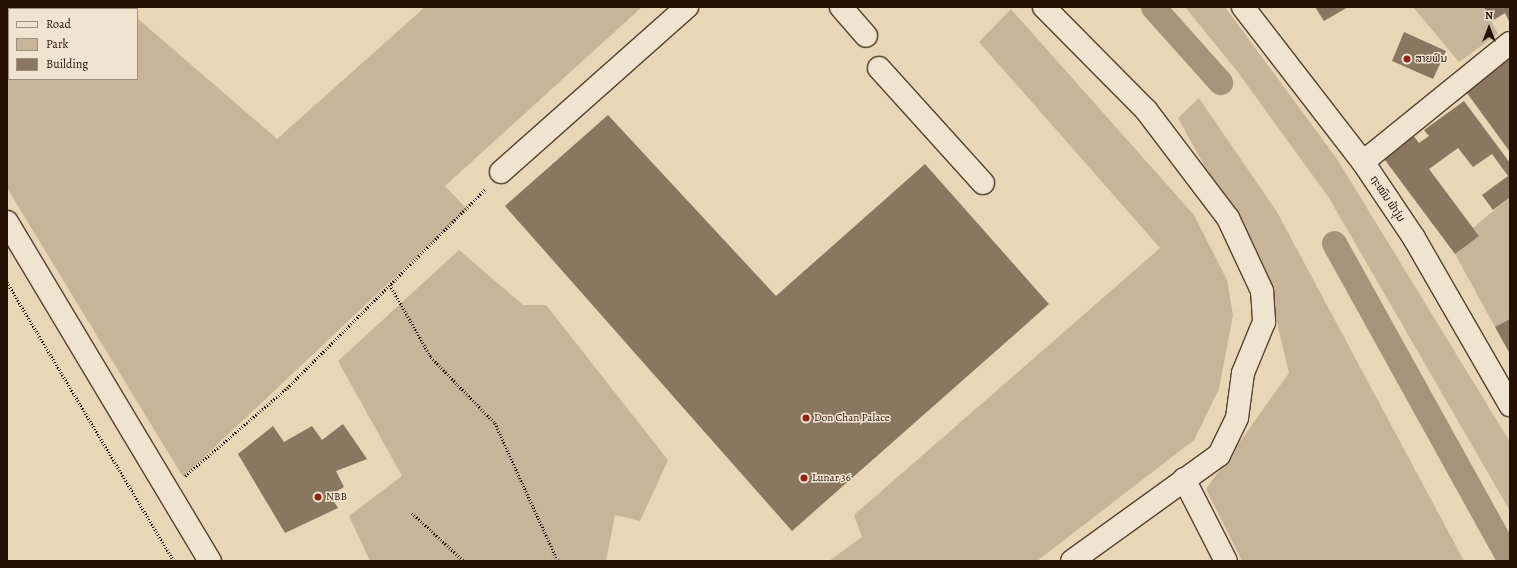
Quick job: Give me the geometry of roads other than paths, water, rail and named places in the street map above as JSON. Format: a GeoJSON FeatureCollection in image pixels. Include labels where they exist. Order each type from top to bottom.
{"type":"FeatureCollection","features":[{"type":"Feature","properties":{"kind":"street"},"geometry":{"type":"LineString","coordinates":[[501,172],[687,7]]}},
{"type":"Feature","properties":{"kind":"street"},"geometry":{"type":"LineString","coordinates":[[841,7],[866,36]]}},
{"type":"Feature","properties":{"kind":"street"},"geometry":{"type":"LineString","coordinates":[[1044,7],[1146,110],[1228,218],[1262,291],[1264,322],[1243,373],[1237,418],[1219,455],[1072,561]]}},
{"type":"Feature","properties":{"kind":"street","name":"ຖະໝົນ ຟ້າງຸ່ມ"},"geometry":{"type":"LineString","coordinates":[[1243,7],[1363,162],[1414,238],[1510,405]]}},
{"type":"Feature","properties":{"kind":"street"},"geometry":{"type":"LineString","coordinates":[[1363,162],[1510,43]]}},
{"type":"Feature","properties":{"kind":"street"},"geometry":{"type":"LineString","coordinates":[[879,68],[983,183]]}},
{"type":"Feature","properties":{"kind":"street"},"geometry":{"type":"LineString","coordinates":[[7,222],[210,561]]}},
{"type":"Feature","properties":{"kind":"street"},"geometry":{"type":"LineString","coordinates":[[1184,480],[1226,561]]}},
{"type":"Feature","properties":{"kind":"waterway"},"geometry":{"type":"LineString","coordinates":[[1153,7],[1220,82]]}},
{"type":"Feature","properties":{"kind":"waterway"},"geometry":{"type":"LineString","coordinates":[[1334,243],[1510,561]]}},
{"type":"Feature","properties":{"kind":"place","name":"ສາຍຟົນ"},"geometry":{"type":"Point","coordinates":[1407,59]}},
{"type":"Feature","properties":{"kind":"place","name":"Don Chan Palace"},"geometry":{"type":"Point","coordinates":[806,418]}},
{"type":"Feature","properties":{"kind":"place","name":"Lunar 36"},"geometry":{"type":"Point","coordinates":[804,478]}},
{"type":"Feature","properties":{"kind":"place","name":"NBB"},"geometry":{"type":"Point","coordinates":[318,497]}}]}
